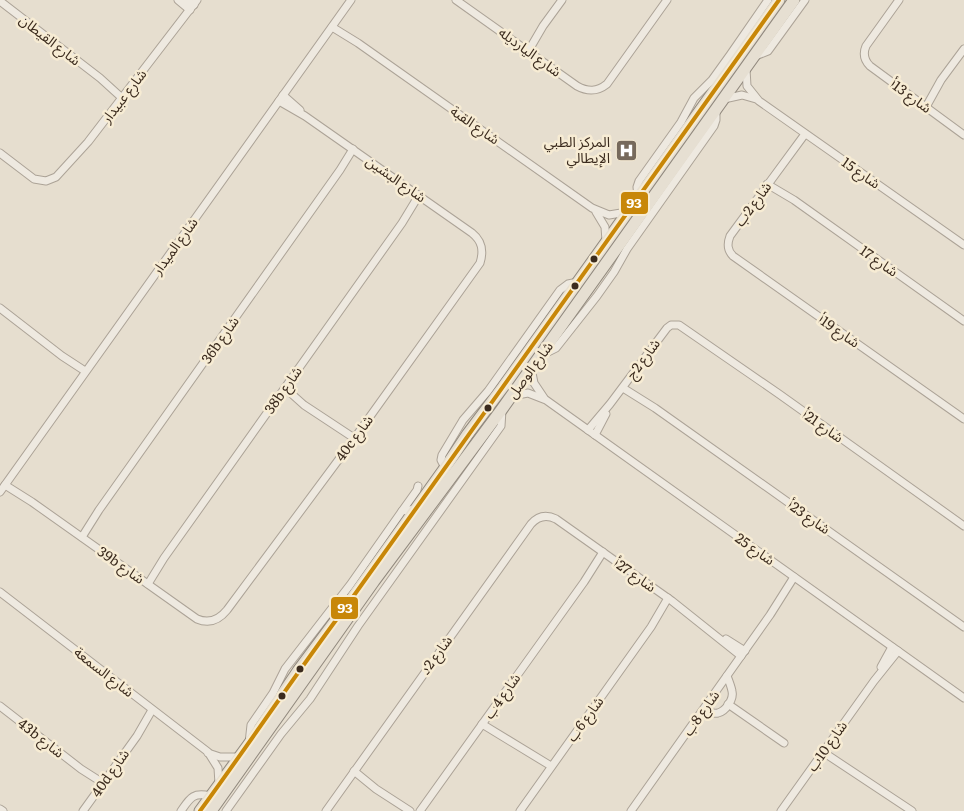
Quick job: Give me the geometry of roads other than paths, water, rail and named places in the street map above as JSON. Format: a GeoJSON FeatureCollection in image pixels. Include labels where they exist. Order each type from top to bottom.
{"type":"FeatureCollection","features":[{"type":"Feature","properties":{"kind":"main road","name":"شارع الوصل"},"geometry":{"type":"LineString","coordinates":[[200,811],[249,744],[298,671],[416,509],[466,435],[578,282],[779,0]]}},
{"type":"Feature","properties":{"kind":"main road","name":"شارع الوصل"},"geometry":{"type":"LineString","coordinates":[[211,811],[374,581],[502,409],[794,0]]}},
{"type":"Feature","properties":{"kind":"street"},"geometry":{"type":"LineString","coordinates":[[178,0],[194,5]]}},
{"type":"Feature","properties":{"kind":"street"},"geometry":{"type":"LineString","coordinates":[[186,0],[194,5]]}},
{"type":"Feature","properties":{"kind":"street","name":"شارع الميدار"},"geometry":{"type":"LineString","coordinates":[[0,492],[351,0]]}},
{"type":"Feature","properties":{"kind":"street"},"geometry":{"type":"LineString","coordinates":[[527,49],[562,0]]}},
{"type":"Feature","properties":{"kind":"street","name":"شارع اليارديله"},"geometry":{"type":"LineString","coordinates":[[460,1],[581,88],[595,90],[607,84],[666,0]]}},
{"type":"Feature","properties":{"kind":"street"},"geometry":{"type":"LineString","coordinates":[[638,198],[637,188],[639,181],[681,122],[694,98],[721,67],[768,0]]}},
{"type":"Feature","properties":{"kind":"street"},"geometry":{"type":"LineString","coordinates":[[753,57],[768,51],[805,0]]}},
{"type":"Feature","properties":{"kind":"street","name":"شارع 13أ"},"geometry":{"type":"LineString","coordinates":[[899,0],[866,46],[864,54],[866,61],[870,66],[964,134]]}},
{"type":"Feature","properties":{"kind":"street","name":"شارع القيطان"},"geometry":{"type":"LineString","coordinates":[[0,1],[124,96]]}},
{"type":"Feature","properties":{"kind":"street","name":"شارع عبيدار"},"geometry":{"type":"LineString","coordinates":[[0,153],[34,179],[42,181],[51,180],[60,173],[88,142],[194,5]]}},
{"type":"Feature","properties":{"kind":"street","name":"شارع القبة"},"geometry":{"type":"LineString","coordinates":[[334,25],[592,208],[609,215],[628,212]]}},
{"type":"Feature","properties":{"kind":"street"},"geometry":{"type":"LineString","coordinates":[[923,105],[964,48]]}},
{"type":"Feature","properties":{"kind":"street","name":"شارع 15"},"geometry":{"type":"LineString","coordinates":[[746,68],[747,86],[759,100],[803,133],[964,245]]}},
{"type":"Feature","properties":{"kind":"street","name":"شارع 15"},"geometry":{"type":"LineString","coordinates":[[724,99],[742,95],[759,100]]}},
{"type":"Feature","properties":{"kind":"street","name":"شارع البشين"},"geometry":{"type":"LineString","coordinates":[[281,98],[477,237],[482,247]]}},
{"type":"Feature","properties":{"kind":"street","name":"شارع 2ب"},"geometry":{"type":"LineString","coordinates":[[730,236],[803,133]]}},
{"type":"Feature","properties":{"kind":"street","name":"36b شارع"},"geometry":{"type":"LineString","coordinates":[[80,535],[355,151]]}},
{"type":"Feature","properties":{"kind":"street","name":"شارع 17"},"geometry":{"type":"LineString","coordinates":[[769,182],[964,321]]}},
{"type":"Feature","properties":{"kind":"street","name":"38b شارع"},"geometry":{"type":"LineString","coordinates":[[146,582],[421,197]]}},
{"type":"Feature","properties":{"kind":"street","name":"شارع القبة"},"geometry":{"type":"LineString","coordinates":[[592,208],[604,223],[606,243]]}},
{"type":"Feature","properties":{"kind":"street","name":"شارع 19أ"},"geometry":{"type":"LineString","coordinates":[[730,236],[728,248],[733,256],[964,418]]}},
{"type":"Feature","properties":{"kind":"street","name":"40c شارع"},"geometry":{"type":"LineString","coordinates":[[212,621],[228,610],[353,440],[480,263],[482,247]]}},
{"type":"Feature","properties":{"kind":"street"},"geometry":{"type":"LineString","coordinates":[[0,308],[84,373]]}},
{"type":"Feature","properties":{"kind":"street","name":"شارع 2ج"},"geometry":{"type":"LineString","coordinates":[[591,433],[666,328],[675,325],[682,327]]}},
{"type":"Feature","properties":{"kind":"street","name":"شارع 21أ"},"geometry":{"type":"LineString","coordinates":[[682,327],[964,526]]}},
{"type":"Feature","properties":{"kind":"street","name":"شارع 25"},"geometry":{"type":"LineString","coordinates":[[531,368],[535,386],[546,400],[964,698]]}},
{"type":"Feature","properties":{"kind":"street","name":"شارع 23أ"},"geometry":{"type":"LineString","coordinates":[[624,386],[964,627]]}},
{"type":"Feature","properties":{"kind":"street"},"geometry":{"type":"LineString","coordinates":[[283,391],[353,440]]}},
{"type":"Feature","properties":{"kind":"street","name":"شارع 25"},"geometry":{"type":"LineString","coordinates":[[511,396],[528,394],[546,400]]}},
{"type":"Feature","properties":{"kind":"street"},"geometry":{"type":"LineString","coordinates":[[226,811],[281,734],[310,699],[358,626],[501,426],[502,409]]}},
{"type":"Feature","properties":{"kind":"street","name":"39b شارع"},"geometry":{"type":"LineString","coordinates":[[7,483],[197,618],[204,621],[212,621]]}},
{"type":"Feature","properties":{"kind":"street"},"geometry":{"type":"LineString","coordinates":[[249,744],[251,725],[273,694],[285,669],[350,586],[418,486]]}},
{"type":"Feature","properties":{"kind":"street"},"geometry":{"type":"LineString","coordinates":[[402,511],[416,509]]}},
{"type":"Feature","properties":{"kind":"street","name":"شارع 2د"},"geometry":{"type":"LineString","coordinates":[[326,811],[531,524],[536,518],[544,516],[556,519]]}},
{"type":"Feature","properties":{"kind":"street","name":"شارع 27أ"},"geometry":{"type":"LineString","coordinates":[[556,519],[743,654]]}},
{"type":"Feature","properties":{"kind":"street","name":"شارع 4ب"},"geometry":{"type":"LineString","coordinates":[[420,811],[605,554]]}},
{"type":"Feature","properties":{"kind":"street","name":"شارع 8ب"},"geometry":{"type":"LineString","coordinates":[[631,811],[796,579]]}},
{"type":"Feature","properties":{"kind":"street","name":"شارع السمعة"},"geometry":{"type":"LineString","coordinates":[[0,592],[208,752],[226,758],[238,757]]}},
{"type":"Feature","properties":{"kind":"street","name":"شارع 6ب"},"geometry":{"type":"LineString","coordinates":[[520,811],[670,600]]}},
{"type":"Feature","properties":{"kind":"street","name":"شارع 10ب"},"geometry":{"type":"LineString","coordinates":[[781,811],[895,649]]}},
{"type":"Feature","properties":{"kind":"street"},"geometry":{"type":"LineString","coordinates":[[702,711],[718,713],[732,699],[733,692],[727,676]]}},
{"type":"Feature","properties":{"kind":"street"},"geometry":{"type":"LineString","coordinates":[[728,704],[784,743]]}},
{"type":"Feature","properties":{"kind":"street","name":"43b شارع"},"geometry":{"type":"LineString","coordinates":[[0,706],[102,785]]}},
{"type":"Feature","properties":{"kind":"street","name":"40d شارع"},"geometry":{"type":"LineString","coordinates":[[83,811],[155,711]]}},
{"type":"Feature","properties":{"kind":"street"},"geometry":{"type":"LineString","coordinates":[[484,722],[550,769]]}},
{"type":"Feature","properties":{"kind":"street"},"geometry":{"type":"LineString","coordinates":[[824,750],[912,811]]}},
{"type":"Feature","properties":{"kind":"street","name":"شارع السمعة"},"geometry":{"type":"LineString","coordinates":[[208,752],[218,768],[218,785]]}},
{"type":"Feature","properties":{"kind":"street"},"geometry":{"type":"LineString","coordinates":[[353,773],[410,811]]}},
{"type":"Feature","properties":{"kind":"street"},"geometry":{"type":"LineString","coordinates":[[181,811],[194,796],[200,794],[210,796]]}},
{"type":"Feature","properties":{"kind":"street"},"geometry":{"type":"LineString","coordinates":[[396,803],[404,811]]}},
{"type":"Feature","properties":{"kind":"place","name":"المركز الطبي الإيطالي"},"geometry":{"type":"Point","coordinates":[626,150]}}]}
